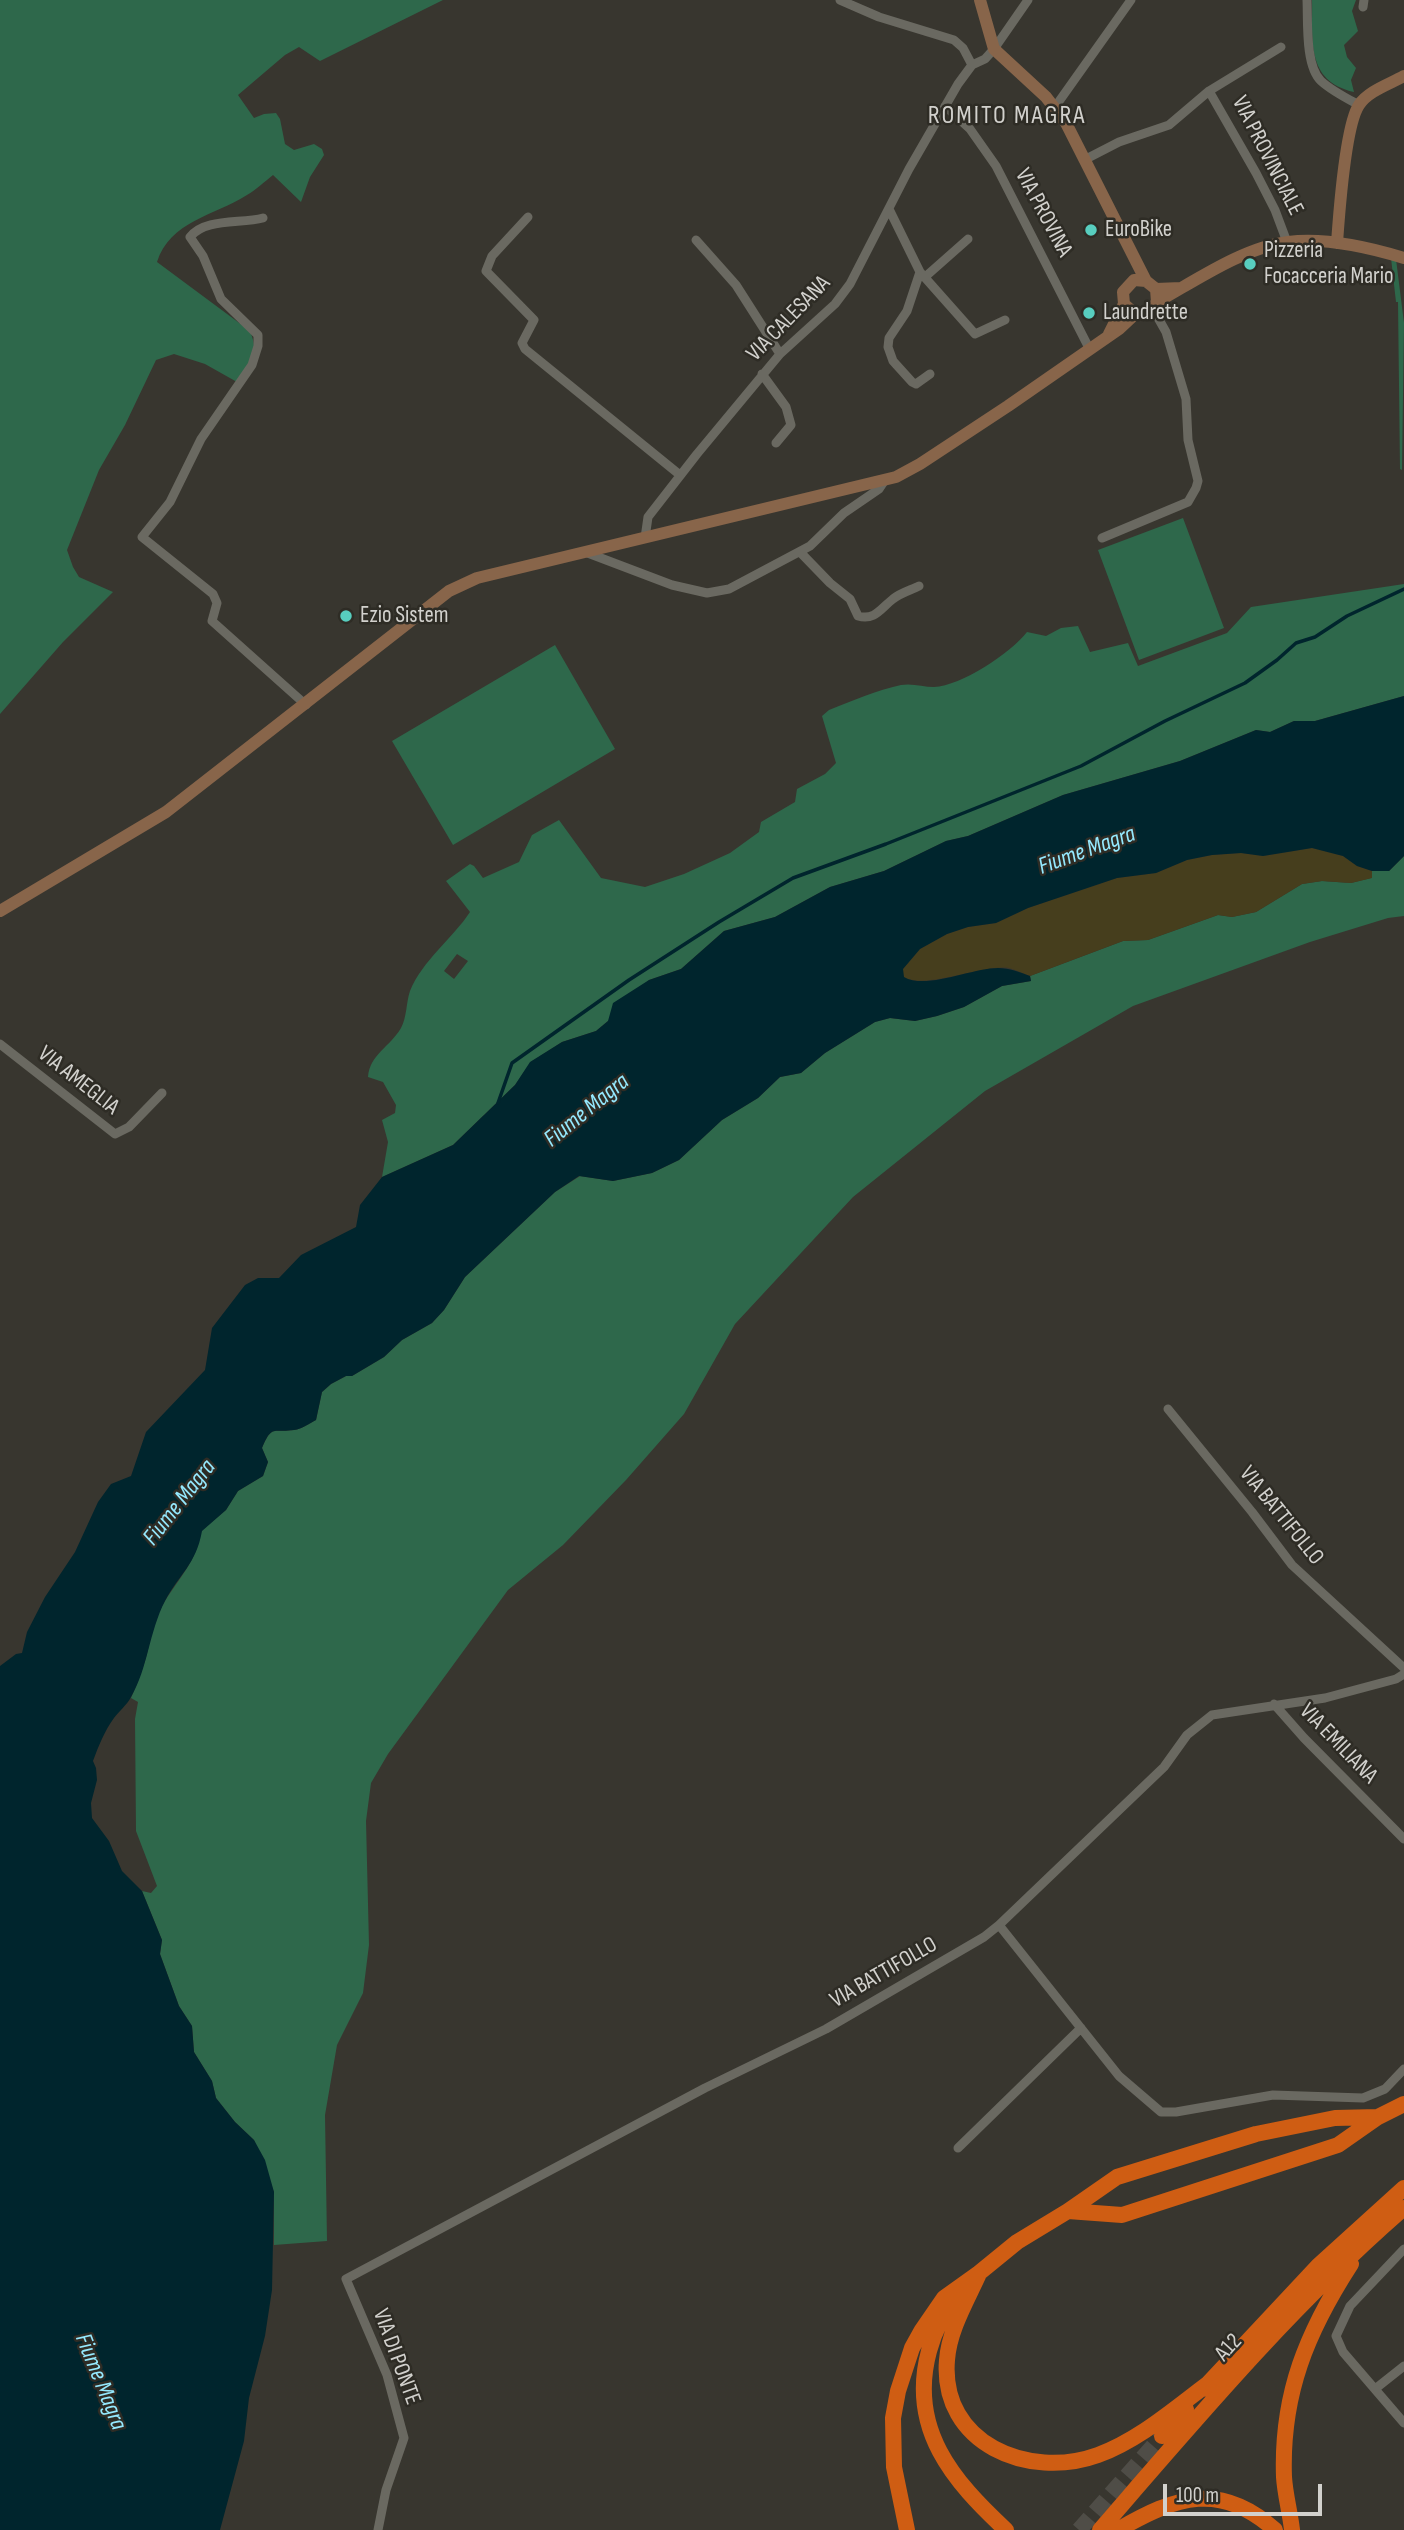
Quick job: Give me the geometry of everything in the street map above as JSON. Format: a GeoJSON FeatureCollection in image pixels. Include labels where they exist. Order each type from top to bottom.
{"type":"FeatureCollection","features":[{"type":"Feature","properties":{"kind":"highway"},"geometry":{"type":"LineString","coordinates":[[1068,2211],[1122,2215],[1338,2145],[1404,2104]]}},
{"type":"Feature","properties":{"kind":"highway"},"geometry":{"type":"LineString","coordinates":[[907,2530],[894,2467],[893,2418],[898,2391],[912,2348],[944,2298],[1017,2242],[1117,2177],[1256,2134],[1335,2118],[1378,2118]]}},
{"type":"Feature","properties":{"kind":"highway","name":"A12"},"geometry":{"type":"LineString","coordinates":[[1162,2436],[1318,2266],[1404,2188]]}},
{"type":"Feature","properties":{"kind":"highway","name":"A12"},"geometry":{"type":"LineString","coordinates":[[1100,2530],[1253,2356],[1366,2241],[1404,2208]]}},
{"type":"Feature","properties":{"kind":"highway"},"geometry":{"type":"LineString","coordinates":[[1292,2530],[1284,2479],[1284,2441],[1290,2401],[1303,2352],[1328,2300],[1366,2241]]}},
{"type":"Feature","properties":{"kind":"highway"},"geometry":{"type":"LineString","coordinates":[[979,2273],[949,2341],[946,2363],[948,2382],[961,2418],[988,2446],[1007,2457],[1027,2463],[1049,2465],[1097,2456],[1139,2434],[1209,2383]]}},
{"type":"Feature","properties":{"kind":"highway"},"geometry":{"type":"LineString","coordinates":[[979,2273],[952,2303],[933,2339],[925,2375],[924,2395],[931,2434],[951,2473],[1006,2530]]}},
{"type":"Feature","properties":{"kind":"highway"},"geometry":{"type":"LineString","coordinates":[[1118,2530],[1153,2510],[1184,2501],[1214,2497],[1241,2505],[1257,2514],[1275,2530]]}},
{"type":"Feature","properties":{"kind":"main road"},"geometry":{"type":"LineString","coordinates":[[980,0],[994,49],[1055,107],[1086,159],[1153,295]]}},
{"type":"Feature","properties":{"kind":"main road"},"geometry":{"type":"LineString","coordinates":[[1337,243],[1345,162],[1359,105],[1372,93],[1404,76]]}},
{"type":"Feature","properties":{"kind":"main road","name":"VIA PROVINCIALE"},"geometry":{"type":"LineString","coordinates":[[1153,295],[1184,287],[1244,256],[1287,242],[1337,243],[1404,258]]}},
{"type":"Feature","properties":{"kind":"main road"},"geometry":{"type":"LineString","coordinates":[[1109,334],[1124,304],[1123,292],[1130,282],[1131,251]]}},
{"type":"Feature","properties":{"kind":"main road","name":"VIA PROVINCIALE"},"geometry":{"type":"LineString","coordinates":[[1130,282],[1138,279],[1153,295]]}},
{"type":"Feature","properties":{"kind":"main road","name":"VIA PROVINCIALE"},"geometry":{"type":"LineString","coordinates":[[1135,314],[1144,314],[1153,295]]}},
{"type":"Feature","properties":{"kind":"main road"},"geometry":{"type":"LineString","coordinates":[[0,911],[166,812],[449,591],[477,578],[885,480],[920,464],[1119,329],[1135,314],[1124,304]]}},
{"type":"Feature","properties":{"kind":"street"},"geometry":{"type":"LineString","coordinates":[[840,0],[879,17],[954,40],[963,48],[972,65]]}},
{"type":"Feature","properties":{"kind":"street","name":"VIA CALESANA"},"geometry":{"type":"LineString","coordinates":[[645,538],[648,517],[680,475],[762,374],[835,304],[850,284],[945,106],[972,65],[985,60],[1028,0]]}},
{"type":"Feature","properties":{"kind":"street"},"geometry":{"type":"LineString","coordinates":[[1055,107],[1131,0]]}},
{"type":"Feature","properties":{"kind":"street"},"geometry":{"type":"LineString","coordinates":[[1307,0],[1308,44],[1314,71],[1319,80],[1359,105]]}},
{"type":"Feature","properties":{"kind":"street"},"geometry":{"type":"LineString","coordinates":[[1086,159],[1119,142],[1169,125],[1209,91],[1281,47]]}},
{"type":"Feature","properties":{"kind":"street","name":"VIA PROVINCIALE"},"geometry":{"type":"LineString","coordinates":[[1209,91],[1256,173],[1275,210],[1287,242]]}},
{"type":"Feature","properties":{"kind":"street","name":"VIA PROVINA"},"geometry":{"type":"LineString","coordinates":[[945,106],[970,129],[996,166],[1090,350]]}},
{"type":"Feature","properties":{"kind":"street"},"geometry":{"type":"LineString","coordinates":[[889,209],[922,274],[975,334],[1005,320]]}},
{"type":"Feature","properties":{"kind":"street"},"geometry":{"type":"LineString","coordinates":[[528,217],[492,256],[486,271],[534,320],[523,337],[525,349],[680,475]]}},
{"type":"Feature","properties":{"kind":"street"},"geometry":{"type":"LineString","coordinates":[[263,218],[209,224],[190,237],[203,256],[221,299],[258,335],[258,346],[252,365],[201,439],[170,502],[142,537],[213,594],[217,603],[212,621],[306,705]]}},
{"type":"Feature","properties":{"kind":"street"},"geometry":{"type":"LineString","coordinates":[[930,374],[916,384],[912,383],[893,361],[888,348],[889,338],[907,311],[922,274],[968,239]]}},
{"type":"Feature","properties":{"kind":"street"},"geometry":{"type":"LineString","coordinates":[[696,240],[736,285],[780,354]]}},
{"type":"Feature","properties":{"kind":"street"},"geometry":{"type":"LineString","coordinates":[[1102,538],[1188,502],[1198,481],[1188,440],[1186,399],[1178,365],[1153,295]]}},
{"type":"Feature","properties":{"kind":"street"},"geometry":{"type":"LineString","coordinates":[[762,374],[786,407],[791,425],[776,443]]}},
{"type":"Feature","properties":{"kind":"street"},"geometry":{"type":"LineString","coordinates":[[586,552],[672,585],[707,593],[729,590],[810,546],[845,513],[879,489],[885,480]]}},
{"type":"Feature","properties":{"kind":"street"},"geometry":{"type":"LineString","coordinates":[[800,552],[850,599],[858,616],[864,618],[876,615],[894,597],[919,586]]}},
{"type":"Feature","properties":{"kind":"street","name":"VIA AMEGLIA"},"geometry":{"type":"LineString","coordinates":[[0,1044],[115,1134],[129,1127],[162,1093]]}},
{"type":"Feature","properties":{"kind":"street","name":"VIA BATTIFOLLO"},"geometry":{"type":"LineString","coordinates":[[1168,1409],[1252,1511],[1292,1565],[1404,1668]]}},
{"type":"Feature","properties":{"kind":"street","name":"VIA BATTIFOLLO"},"geometry":{"type":"LineString","coordinates":[[346,2279],[705,2088],[826,2029],[984,1937],[1164,1767],[1187,1735],[1212,1715],[1325,1698],[1396,1679],[1404,1674]]}},
{"type":"Feature","properties":{"kind":"street","name":"VIA EMILIANA"},"geometry":{"type":"LineString","coordinates":[[1274,1704],[1404,1839]]}},
{"type":"Feature","properties":{"kind":"street"},"geometry":{"type":"LineString","coordinates":[[999,1925],[1119,2076],[1161,2112],[1176,2112],[1273,2095],[1363,2098],[1385,2089],[1404,2069]]}},
{"type":"Feature","properties":{"kind":"street"},"geometry":{"type":"LineString","coordinates":[[958,2148],[1081,2028]]}},
{"type":"Feature","properties":{"kind":"street"},"geometry":{"type":"LineString","coordinates":[[1404,2249],[1350,2306],[1336,2336],[1343,2351],[1404,2423]]}},
{"type":"Feature","properties":{"kind":"street","name":"VIA DI PONTE"},"geometry":{"type":"LineString","coordinates":[[346,2279],[387,2375],[404,2438],[386,2490],[378,2530]]}},
{"type":"Feature","properties":{"kind":"street"},"geometry":{"type":"LineString","coordinates":[[1375,2389],[1404,2366]]}},
{"type":"Feature","properties":{"kind":"green space"},"geometry":{"type":"Polygon","coordinates":[[[0,0],[443,0],[320,61],[299,47],[285,55],[238,95],[254,118],[276,113],[280,119],[285,144],[294,150],[314,144],[322,149],[324,155],[310,177],[301,202],[273,175],[247,195],[182,228],[163,248],[157,262],[250,331],[254,347],[253,358],[237,382],[205,364],[174,354],[156,360],[125,425],[99,470],[67,550],[79,577],[113,592],[63,642],[0,714],[0,0]]]}},
{"type":"Feature","properties":{"kind":"green space"},"geometry":{"type":"Polygon","coordinates":[[[1312,0],[1356,0],[1352,11],[1358,31],[1344,45],[1347,57],[1356,68],[1351,80],[1354,92],[1338,86],[1319,68],[1313,43],[1312,0]]]}},
{"type":"Feature","properties":{"kind":"green space"},"geometry":{"type":"Polygon","coordinates":[[[1391,258],[1396,259],[1404,323],[1402,470],[1398,302],[1391,258]]]}},
{"type":"Feature","properties":{"kind":"green space"},"geometry":{"type":"Polygon","coordinates":[[[1183,518],[1224,628],[1139,660],[1098,550],[1183,518]]]}},
{"type":"Feature","properties":{"kind":"green space"},"geometry":{"type":"Polygon","coordinates":[[[1404,584],[1404,696],[1315,721],[1294,721],[1270,732],[1256,730],[1180,761],[1063,795],[968,836],[946,841],[884,871],[830,887],[775,917],[724,931],[681,969],[649,980],[596,1031],[562,1042],[531,1062],[515,1085],[453,1145],[382,1177],[388,1142],[382,1120],[395,1113],[396,1105],[383,1082],[368,1077],[370,1069],[376,1056],[401,1028],[415,980],[470,912],[446,881],[470,864],[483,878],[519,862],[532,835],[559,820],[601,878],[645,887],[684,874],[730,853],[759,832],[761,822],[795,802],[797,789],[825,774],[836,763],[822,716],[829,710],[901,685],[934,687],[958,681],[998,658],[1027,632],[1046,636],[1061,628],[1078,626],[1090,652],[1128,643],[1138,666],[1227,633],[1251,607],[1404,584]],[[457,954],[444,971],[454,979],[468,961],[457,954]]]}},
{"type":"Feature","properties":{"kind":"green space"},"geometry":{"type":"Polygon","coordinates":[[[555,645],[615,749],[453,845],[392,741],[555,645]]]}},
{"type":"Feature","properties":{"kind":"green space"},"geometry":{"type":"Polygon","coordinates":[[[1404,856],[1404,916],[1388,918],[1310,942],[1133,1006],[985,1091],[853,1197],[735,1324],[684,1414],[626,1480],[563,1545],[508,1590],[388,1754],[371,1783],[366,1821],[369,1945],[363,1993],[337,2045],[325,2115],[327,2241],[274,2245],[274,2192],[254,2140],[216,2098],[212,2081],[194,2052],[192,2026],[179,2006],[160,1954],[162,1940],[142,1891],[151,1893],[157,1886],[136,1831],[135,1719],[138,1702],[131,1698],[161,1607],[194,1556],[201,1531],[226,1510],[238,1491],[263,1476],[268,1462],[262,1448],[268,1435],[274,1431],[297,1429],[316,1420],[322,1392],[331,1384],[346,1376],[352,1376],[384,1357],[402,1340],[432,1323],[444,1310],[465,1277],[555,1192],[580,1176],[613,1181],[652,1173],[679,1160],[722,1120],[758,1098],[780,1077],[801,1073],[825,1053],[875,1022],[890,1018],[915,1021],[937,1016],[964,1007],[1002,986],[1031,981],[1030,976],[1123,941],[1148,940],[1218,915],[1232,917],[1256,912],[1302,884],[1322,881],[1351,883],[1371,878],[1372,871],[1389,871],[1404,856]]]}},
{"type":"Feature","properties":{"kind":"sand"},"geometry":{"type":"Polygon","coordinates":[[[1312,848],[1343,856],[1357,866],[1372,871],[1372,878],[1351,883],[1322,881],[1302,884],[1256,912],[1232,917],[1218,915],[1148,940],[1123,941],[1030,976],[1009,968],[998,968],[926,981],[903,977],[903,969],[920,949],[947,934],[968,927],[996,923],[1028,908],[1117,878],[1156,873],[1187,860],[1212,855],[1241,853],[1263,856],[1312,848]]]}},
{"type":"Feature","properties":{"kind":"water","name":"Fiume Magra"},"geometry":{"type":"Polygon","coordinates":[[[1404,696],[1404,856],[1389,871],[1372,871],[1357,866],[1343,856],[1312,848],[1263,856],[1241,853],[1212,855],[1187,860],[1156,873],[1117,878],[1028,908],[996,923],[968,927],[947,934],[920,949],[903,969],[904,977],[924,981],[937,980],[998,968],[1030,976],[1031,981],[1002,986],[964,1007],[937,1016],[915,1021],[890,1018],[875,1022],[825,1053],[801,1073],[780,1077],[758,1098],[722,1120],[679,1160],[652,1173],[613,1181],[579,1176],[555,1192],[465,1277],[444,1310],[432,1323],[402,1340],[384,1357],[352,1376],[346,1376],[331,1384],[322,1392],[316,1420],[297,1429],[274,1431],[268,1435],[262,1448],[268,1462],[263,1476],[238,1491],[226,1510],[202,1531],[196,1552],[165,1601],[137,1686],[108,1728],[93,1761],[97,1780],[91,1803],[92,1818],[109,1841],[122,1871],[142,1891],[162,1940],[160,1954],[179,2006],[192,2026],[194,2052],[212,2081],[216,2098],[254,2140],[265,2160],[274,2192],[272,2290],[265,2336],[249,2398],[244,2441],[220,2530],[0,2530],[0,1666],[16,1654],[22,1653],[27,1632],[45,1597],[75,1552],[98,1502],[111,1484],[131,1476],[146,1432],[205,1370],[212,1328],[245,1285],[258,1278],[279,1278],[301,1255],[356,1227],[360,1205],[382,1177],[453,1145],[515,1085],[530,1062],[562,1042],[596,1031],[608,1021],[613,1003],[649,980],[681,969],[724,931],[775,917],[830,887],[884,871],[946,841],[968,836],[1063,795],[1180,761],[1256,730],[1270,732],[1294,721],[1315,721],[1404,696]]]}},
{"type":"Feature","properties":{"kind":"waterway"},"geometry":{"type":"LineString","coordinates":[[498,1103],[512,1063],[629,980],[793,878],[1081,766],[1165,721],[1245,683],[1296,643],[1315,637],[1347,616],[1404,589]]}},
{"type":"Feature","properties":{"kind":"tunnel"},"geometry":{"type":"LineString","coordinates":[[1079,2530],[1162,2436]]}},
{"type":"Feature","properties":{"kind":"place","name":"EuroBike"},"geometry":{"type":"Point","coordinates":[1091,230]}},
{"type":"Feature","properties":{"kind":"place","name":"Pizzeria Focacceria Mario"},"geometry":{"type":"Point","coordinates":[1250,264]}},
{"type":"Feature","properties":{"kind":"place","name":"Laundrette"},"geometry":{"type":"Point","coordinates":[1089,313]}},
{"type":"Feature","properties":{"kind":"place","name":"Ezio Sistem"},"geometry":{"type":"Point","coordinates":[346,616]}},
{"type":"Feature","properties":{"kind":"district","name":"ROMITO MAGRA"},"geometry":{"type":"Point","coordinates":[1007,116]}}]}
